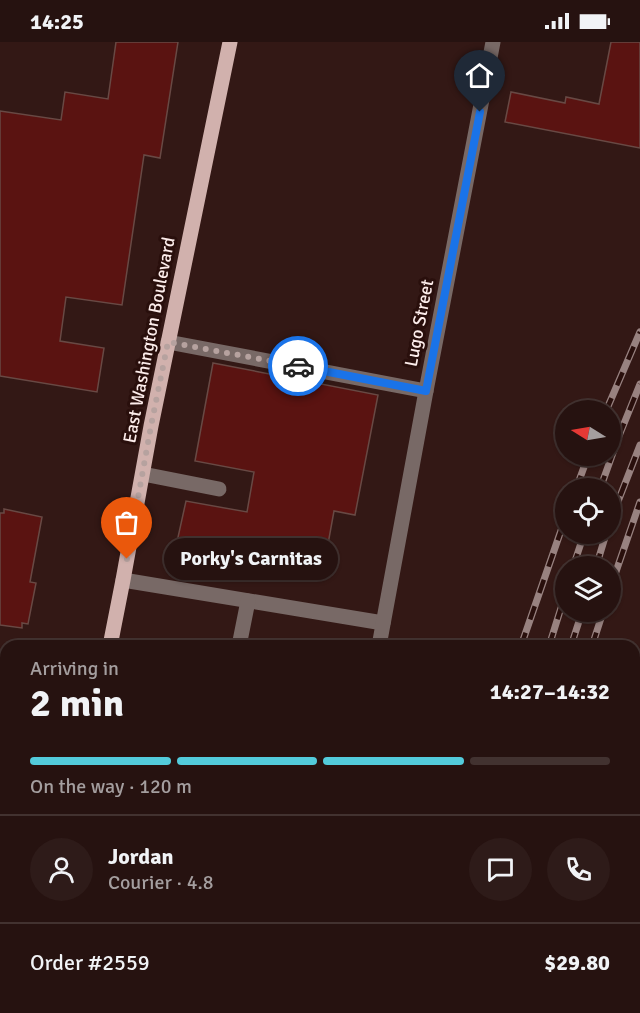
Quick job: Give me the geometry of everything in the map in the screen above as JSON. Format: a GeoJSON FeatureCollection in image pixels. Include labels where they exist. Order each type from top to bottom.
{"type":"FeatureCollection","features":[{"type":"Feature","properties":{"kind":"main road","name":"East Washington Boulevard"},"geometry":{"type":"LineString","coordinates":[[111,640],[168,342],[230,42]]}},
{"type":"Feature","properties":{"kind":"street","name":"Lugo Street"},"geometry":{"type":"LineString","coordinates":[[380,640],[493,42]]}},
{"type":"Feature","properties":{"kind":"street"},"geometry":{"type":"LineString","coordinates":[[168,342],[426,391]]}},
{"type":"Feature","properties":{"kind":"street"},"geometry":{"type":"LineString","coordinates":[[143,474],[219,489]]}},
{"type":"Feature","properties":{"kind":"street"},"geometry":{"type":"LineString","coordinates":[[123,580],[383,623]]}},
{"type":"Feature","properties":{"kind":"street"},"geometry":{"type":"LineString","coordinates":[[240,640],[248,601]]}},
{"type":"Feature","properties":{"kind":"building"},"geometry":{"type":"Polygon","coordinates":[[[116,42],[178,42],[160,158],[144,155],[122,305],[66,297],[60,341],[104,348],[97,392],[0,376],[0,111],[61,120],[65,92],[108,99],[116,42]]]}},
{"type":"Feature","properties":{"kind":"building"},"geometry":{"type":"Polygon","coordinates":[[[611,42],[640,42],[640,148],[505,122],[511,92],[565,103],[566,97],[599,104],[611,42]]]}},
{"type":"Feature","properties":{"kind":"building"},"geometry":{"type":"Polygon","coordinates":[[[213,363],[378,395],[355,515],[334,511],[322,577],[296,573],[295,576],[279,574],[259,570],[260,566],[175,551],[186,501],[247,512],[254,472],[195,461],[213,363]]]}},
{"type":"Feature","properties":{"kind":"building"},"geometry":{"type":"Polygon","coordinates":[[[4,509],[42,517],[30,582],[36,583],[28,624],[22,623],[22,628],[0,625],[0,513],[4,513],[4,509]]]}},
{"type":"Feature","properties":{"kind":"railway"},"geometry":{"type":"LineString","coordinates":[[611,400],[640,332]]}},
{"type":"Feature","properties":{"kind":"railway"},"geometry":{"type":"LineString","coordinates":[[604,478],[640,384]]}},
{"type":"Feature","properties":{"kind":"railway"},"geometry":{"type":"LineString","coordinates":[[621,494],[640,445]]}},
{"type":"Feature","properties":{"kind":"railway"},"geometry":{"type":"LineString","coordinates":[[580,478],[584,466]]}},
{"type":"Feature","properties":{"kind":"railway"},"geometry":{"type":"LineString","coordinates":[[621,557],[640,502]]}},
{"type":"Feature","properties":{"kind":"railway"},"geometry":{"type":"LineString","coordinates":[[523,640],[556,544]]}},
{"type":"Feature","properties":{"kind":"railway"},"geometry":{"type":"LineString","coordinates":[[577,556],[581,544]]}},
{"type":"Feature","properties":{"kind":"railway"},"geometry":{"type":"LineString","coordinates":[[599,556],[603,544]]}},
{"type":"Feature","properties":{"kind":"railway"},"geometry":{"type":"LineString","coordinates":[[551,640],[557,622]]}},
{"type":"Feature","properties":{"kind":"railway"},"geometry":{"type":"LineString","coordinates":[[573,640],[579,622]]}},
{"type":"Feature","properties":{"kind":"railway"},"geometry":{"type":"LineString","coordinates":[[594,640],[600,622]]}},
{"type":"Feature","properties":{"kind":"way so far"},"geometry":{"type":"LineString","coordinates":[[127,559],[168,342],[298,366]]}},
{"type":"Feature","properties":{"kind":"place","name":"Porky's Carnitas"},"geometry":{"type":"Point","coordinates":[127,559]}},
{"type":"Feature","properties":{"kind":"route"},"geometry":{"type":"LineString","coordinates":[[298,366],[426,391],[480,112]]}}]}
